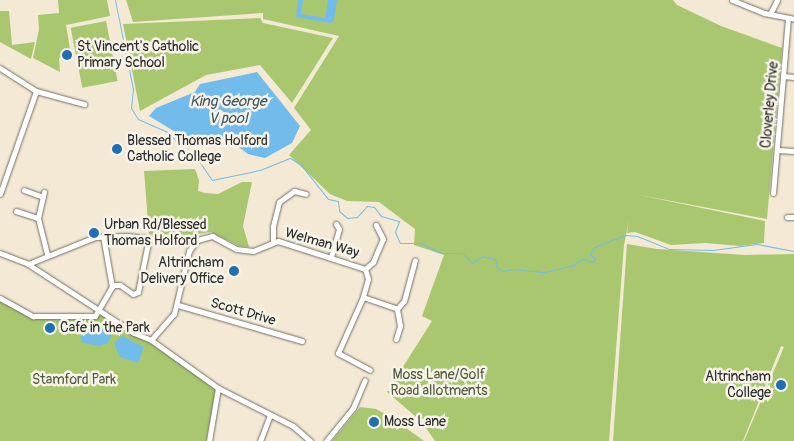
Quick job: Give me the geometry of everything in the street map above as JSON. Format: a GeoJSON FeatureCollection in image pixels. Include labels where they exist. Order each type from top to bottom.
{"type":"FeatureCollection","features":[{"type":"Feature","properties":{"kind":"street"},"geometry":{"type":"LineString","coordinates":[[732,0],[770,14],[791,19]]}},
{"type":"Feature","properties":{"kind":"street"},"geometry":{"type":"LineString","coordinates":[[770,14],[777,0]]}},
{"type":"Feature","properties":{"kind":"street","name":"Cloverley Drive"},"geometry":{"type":"LineString","coordinates":[[773,193],[791,19]]}},
{"type":"Feature","properties":{"kind":"street"},"geometry":{"type":"LineString","coordinates":[[0,68],[36,90],[68,101],[84,104]]}},
{"type":"Feature","properties":{"kind":"street"},"geometry":{"type":"LineString","coordinates":[[784,76],[794,77]]}},
{"type":"Feature","properties":{"kind":"street"},"geometry":{"type":"LineString","coordinates":[[0,194],[36,90]]}},
{"type":"Feature","properties":{"kind":"street"},"geometry":{"type":"LineString","coordinates":[[777,150],[794,151]]}},
{"type":"Feature","properties":{"kind":"street"},"geometry":{"type":"LineString","coordinates":[[273,242],[273,226],[280,202],[298,188],[306,194]]}},
{"type":"Feature","properties":{"kind":"street"},"geometry":{"type":"LineString","coordinates":[[24,190],[43,195],[38,218],[47,255]]}},
{"type":"Feature","properties":{"kind":"street"},"geometry":{"type":"LineString","coordinates":[[16,211],[38,218]]}},
{"type":"Feature","properties":{"kind":"street"},"geometry":{"type":"LineString","coordinates":[[787,217],[794,217]]}},
{"type":"Feature","properties":{"kind":"street"},"geometry":{"type":"LineString","coordinates":[[331,257],[339,230],[336,224]]}},
{"type":"Feature","properties":{"kind":"street"},"geometry":{"type":"LineString","coordinates":[[365,269],[373,262],[383,239],[376,225]]}},
{"type":"Feature","properties":{"kind":"street"},"geometry":{"type":"LineString","coordinates":[[0,298],[35,316],[94,317],[100,310],[112,285],[102,236]]}},
{"type":"Feature","properties":{"kind":"street"},"geometry":{"type":"LineString","coordinates":[[28,264],[47,255],[102,236],[149,238],[178,242]]}},
{"type":"Feature","properties":{"kind":"street","name":"Welman Way"},"geometry":{"type":"LineString","coordinates":[[178,305],[191,247],[206,236],[248,251],[258,250],[273,242],[331,257],[365,269],[368,279],[363,297],[338,353],[370,370]]}},
{"type":"Feature","properties":{"kind":"street"},"geometry":{"type":"LineString","coordinates":[[112,285],[120,285],[133,294],[139,291],[149,238]]}},
{"type":"Feature","properties":{"kind":"street"},"geometry":{"type":"LineString","coordinates":[[0,253],[28,264],[151,340],[218,388],[298,429],[310,441]]}},
{"type":"Feature","properties":{"kind":"street"},"geometry":{"type":"LineString","coordinates":[[396,309],[404,301],[415,260]]}},
{"type":"Feature","properties":{"kind":"street"},"geometry":{"type":"LineString","coordinates":[[363,297],[396,309]]}},
{"type":"Feature","properties":{"kind":"street"},"geometry":{"type":"LineString","coordinates":[[151,340],[169,323],[178,305]]}},
{"type":"Feature","properties":{"kind":"street","name":"Scott Drive"},"geometry":{"type":"LineString","coordinates":[[178,305],[302,341]]}},
{"type":"Feature","properties":{"kind":"street"},"geometry":{"type":"LineString","coordinates":[[396,309],[400,326],[396,339]]}},
{"type":"Feature","properties":{"kind":"street"},"geometry":{"type":"LineString","coordinates":[[326,441],[353,408],[365,380]]}},
{"type":"Feature","properties":{"kind":"street"},"geometry":{"type":"LineString","coordinates":[[209,441],[218,388]]}},
{"type":"Feature","properties":{"kind":"street"},"geometry":{"type":"LineString","coordinates":[[260,441],[270,415]]}},
{"type":"Feature","properties":{"kind":"green space"},"geometry":{"type":"Polygon","coordinates":[[[58,0],[107,0],[110,16],[66,25],[71,55],[59,58],[60,72],[33,58],[39,29],[38,15],[59,13],[58,0]]]}},
{"type":"Feature","properties":{"kind":"green space","name":"Moss Lane/Golf Road allotments"},"geometry":{"type":"Polygon","coordinates":[[[126,0],[673,0],[677,5],[721,26],[782,48],[767,219],[634,194],[765,221],[764,243],[740,246],[705,243],[671,245],[635,232],[627,233],[629,220],[624,245],[609,441],[435,441],[422,422],[387,392],[432,321],[422,316],[444,255],[414,245],[415,229],[379,202],[347,201],[330,194],[289,155],[311,130],[294,108],[339,36],[263,19],[263,13],[133,22],[126,0]]]}},
{"type":"Feature","properties":{"kind":"green space"},"geometry":{"type":"Polygon","coordinates":[[[0,11],[9,11],[12,45],[35,42],[31,59],[0,42],[0,11]]]}},
{"type":"Feature","properties":{"kind":"green space"},"geometry":{"type":"Polygon","coordinates":[[[260,18],[263,23],[333,38],[292,103],[260,65],[206,75],[140,111],[123,24],[260,18]]]}},
{"type":"Feature","properties":{"kind":"green space"},"geometry":{"type":"Polygon","coordinates":[[[106,21],[118,81],[82,88],[71,28],[106,21]]]}},
{"type":"Feature","properties":{"kind":"green space"},"geometry":{"type":"Polygon","coordinates":[[[195,169],[199,180],[198,191],[205,193],[218,194],[242,182],[252,182],[243,226],[249,247],[239,246],[211,232],[198,234],[191,241],[149,234],[144,171],[195,169]]]}},
{"type":"Feature","properties":{"kind":"green space"},"geometry":{"type":"Polygon","coordinates":[[[627,244],[657,249],[745,255],[794,254],[794,441],[744,441],[784,347],[781,346],[743,441],[613,441],[627,244]]]}},
{"type":"Feature","properties":{"kind":"green space","name":"Stamford Park"},"geometry":{"type":"Polygon","coordinates":[[[0,299],[28,314],[108,316],[164,352],[217,389],[206,441],[0,441],[0,299]]]}},
{"type":"Feature","properties":{"kind":"green space","name":"Moss Lane"},"geometry":{"type":"Polygon","coordinates":[[[360,407],[376,409],[391,417],[424,441],[332,441],[360,407]]]}},
{"type":"Feature","properties":{"kind":"water"},"geometry":{"type":"Polygon","coordinates":[[[298,0],[303,0],[301,14],[325,18],[328,0],[337,0],[334,20],[330,23],[296,17],[298,0]]]}},
{"type":"Feature","properties":{"kind":"water","name":"King George V pool"},"geometry":{"type":"Polygon","coordinates":[[[257,72],[300,126],[292,143],[265,158],[248,154],[228,139],[207,141],[182,136],[149,116],[156,108],[195,92],[200,84],[257,72]]]}},
{"type":"Feature","properties":{"kind":"water"},"geometry":{"type":"Polygon","coordinates":[[[89,325],[109,331],[112,334],[108,343],[99,346],[81,342],[80,329],[89,325]]]}},
{"type":"Feature","properties":{"kind":"water"},"geometry":{"type":"Polygon","coordinates":[[[122,336],[144,347],[138,363],[120,357],[114,343],[122,336]]]}},
{"type":"Feature","properties":{"kind":"waterway"},"geometry":{"type":"LineString","coordinates":[[115,0],[133,89],[131,108],[138,119],[169,133],[191,158],[199,161],[212,180],[260,170],[290,158],[301,165],[328,199],[338,201],[339,211],[347,218],[357,217],[367,206],[374,207],[381,216],[399,221],[395,232],[400,243],[420,243],[442,253],[462,253],[472,263],[482,256],[495,259],[497,268],[503,271],[513,269],[544,272],[571,266],[582,259],[593,262],[595,259],[590,254],[594,247],[625,235],[637,236],[669,249],[713,250],[757,244],[794,251]]}},
{"type":"Feature","properties":{"kind":"place","name":"St Vincent's Catholic Primary School"},"geometry":{"type":"Point","coordinates":[67,55]}},
{"type":"Feature","properties":{"kind":"place","name":"Blessed Thomas Holford Catholic College"},"geometry":{"type":"Point","coordinates":[117,149]}},
{"type":"Feature","properties":{"kind":"place","name":"Urban Rd/Blessed Thomas Holford"},"geometry":{"type":"Point","coordinates":[94,233]}},
{"type":"Feature","properties":{"kind":"place","name":"Altrincham Delivery Office"},"geometry":{"type":"Point","coordinates":[234,271]}},
{"type":"Feature","properties":{"kind":"place","name":"Cafe in the Park"},"geometry":{"type":"Point","coordinates":[50,328]}},
{"type":"Feature","properties":{"kind":"place","name":"Altrincham College"},"geometry":{"type":"Point","coordinates":[781,385]}},
{"type":"Feature","properties":{"kind":"place","name":"Moss Lane"},"geometry":{"type":"Point","coordinates":[374,422]}}]}
